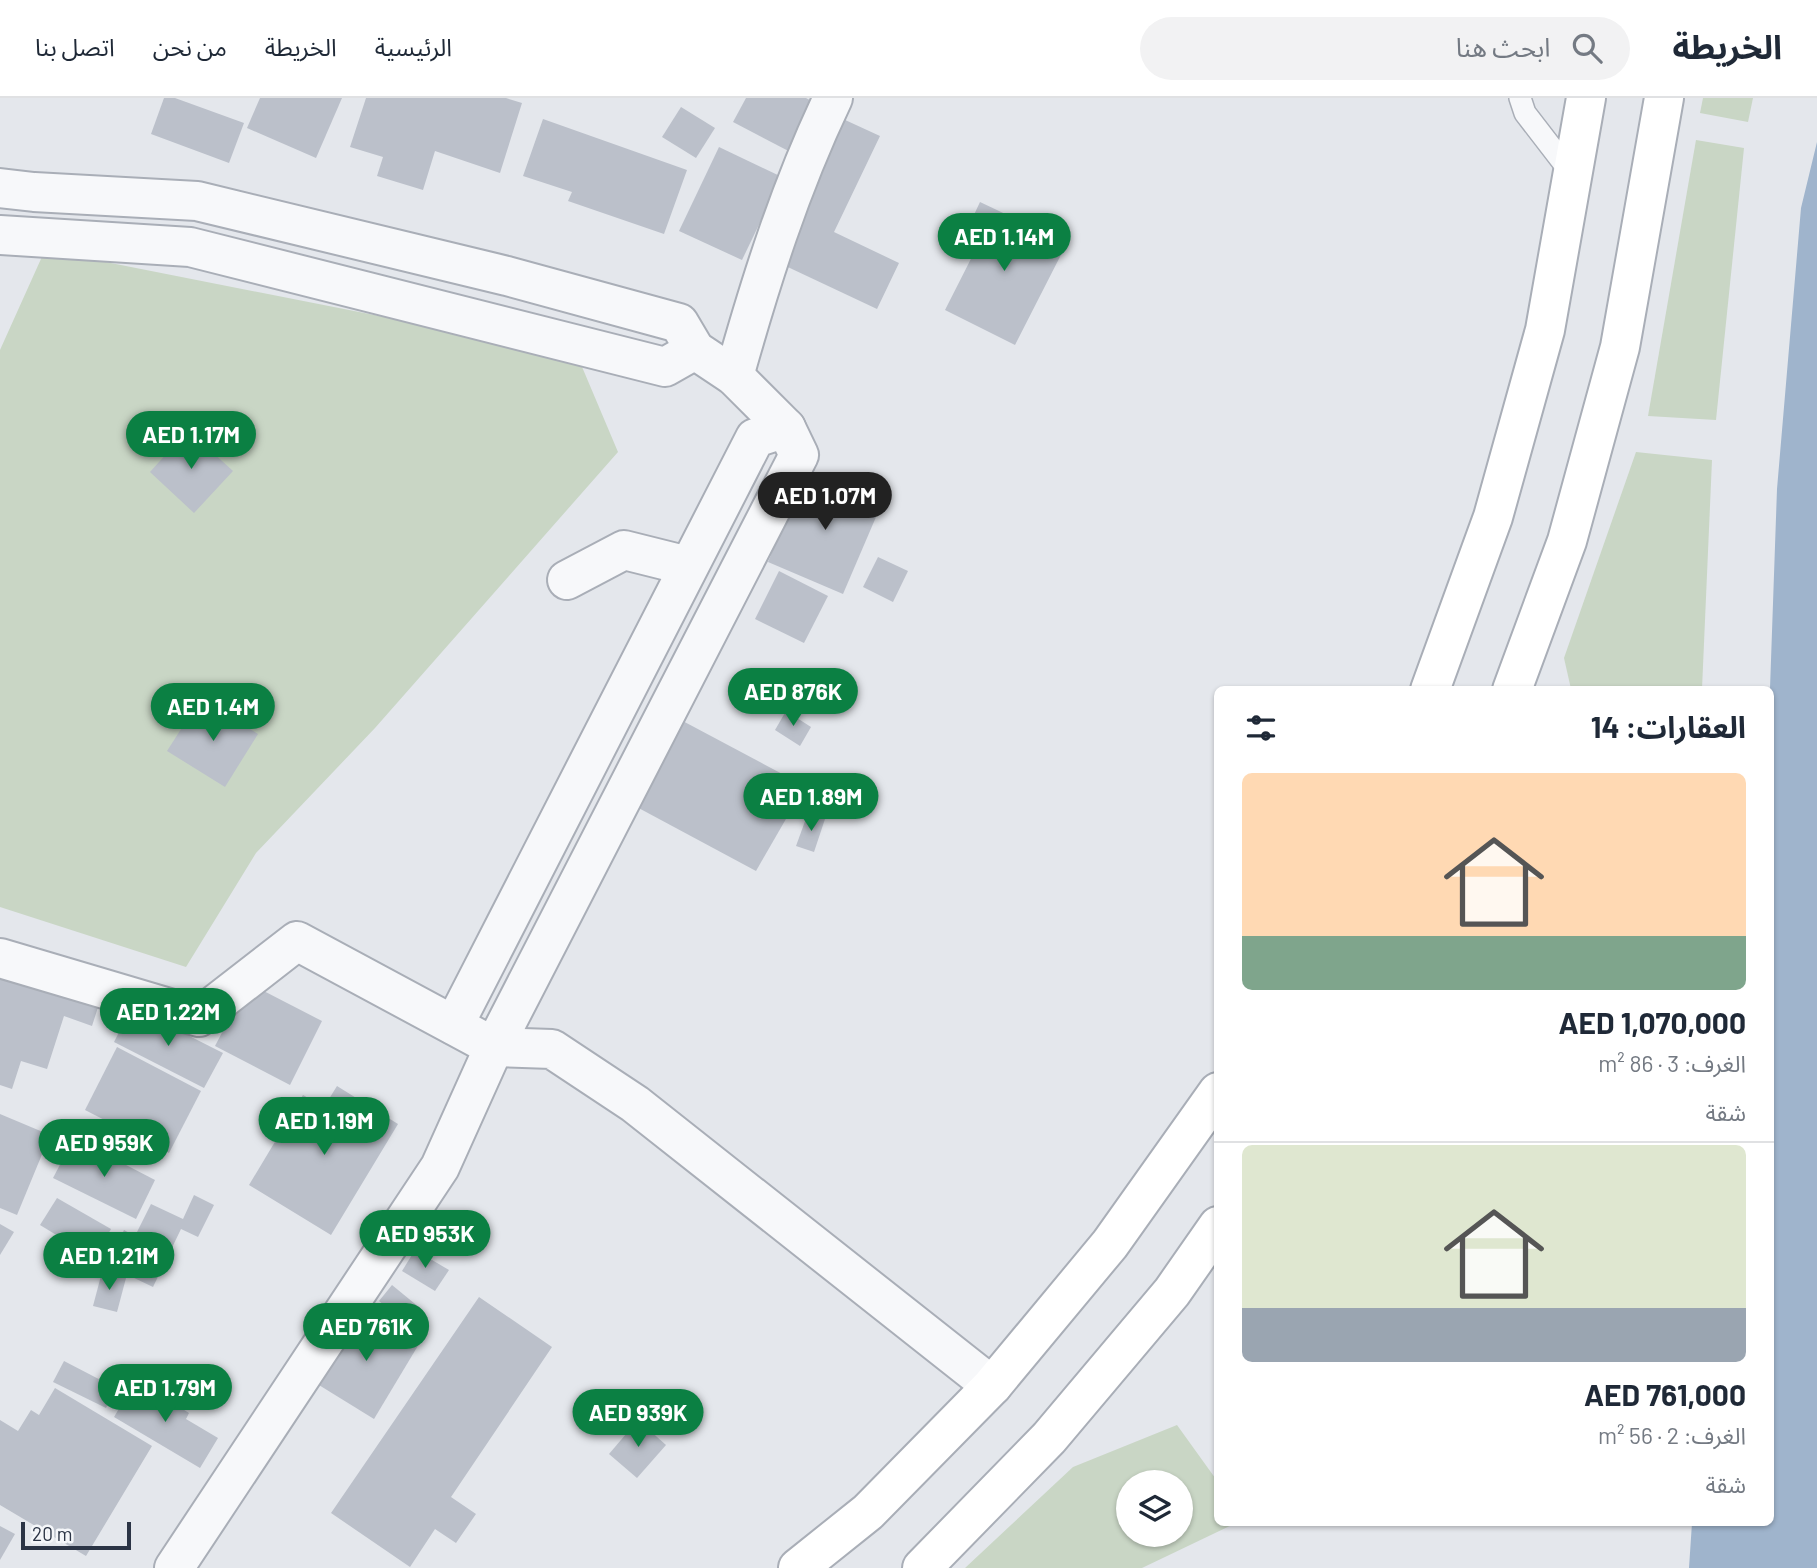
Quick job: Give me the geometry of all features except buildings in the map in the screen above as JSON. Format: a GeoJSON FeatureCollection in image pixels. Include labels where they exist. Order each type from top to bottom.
{"type":"FeatureCollection","features":[{"type":"Feature","properties":{"kind":"street"},"geometry":{"type":"LineString","coordinates":[[734,376],[768,257],[801,166],[833,98]]}},
{"type":"Feature","properties":{"kind":"street"},"geometry":{"type":"LineString","coordinates":[[1431,686],[1493,517],[1545,330],[1586,98]]}},
{"type":"Feature","properties":{"kind":"street"},"geometry":{"type":"LineString","coordinates":[[1513,686],[1567,541],[1620,347],[1664,98]]}},
{"type":"Feature","properties":{"kind":"street"},"geometry":{"type":"LineString","coordinates":[[0,188],[197,201],[507,275],[679,323],[695,350],[734,376],[786,428],[799,455],[494,1047],[440,1167],[174,1568]]}},
{"type":"Feature","properties":{"kind":"street"},"geometry":{"type":"LineString","coordinates":[[0,235],[190,247],[665,367],[695,350]]}},
{"type":"Feature","properties":{"kind":"street"},"geometry":{"type":"LineString","coordinates":[[454,1025],[755,438],[786,428]]}},
{"type":"Feature","properties":{"kind":"street"},"geometry":{"type":"LineString","coordinates":[[567,580],[624,551],[688,566]]}},
{"type":"Feature","properties":{"kind":"street"},"geometry":{"type":"LineString","coordinates":[[0,958],[199,1017],[297,941],[494,1047],[552,1049]]}},
{"type":"Feature","properties":{"kind":"street"},"geometry":{"type":"LineString","coordinates":[[524,989],[530,1024],[552,1049],[635,1104],[992,1386]]}},
{"type":"Feature","properties":{"kind":"street"},"geometry":{"type":"LineString","coordinates":[[798,1568],[869,1512],[992,1386],[1110,1244],[1214,1098]]}},
{"type":"Feature","properties":{"kind":"street"},"geometry":{"type":"LineString","coordinates":[[922,1568],[1049,1438],[1172,1292],[1214,1232]]}},
{"type":"Feature","properties":{"kind":"lane"},"geometry":{"type":"LineString","coordinates":[[1520,98],[1525,113],[1572,174]]}},
{"type":"Feature","properties":{"kind":"green space"},"geometry":{"type":"Polygon","coordinates":[[[1703,98],[1753,98],[1748,122],[1700,113],[1703,98]]]}},
{"type":"Feature","properties":{"kind":"green space"},"geometry":{"type":"Polygon","coordinates":[[[1696,140],[1744,148],[1716,420],[1648,416],[1696,140]]]}},
{"type":"Feature","properties":{"kind":"green space"},"geometry":{"type":"Polygon","coordinates":[[[45,250],[577,355],[618,452],[375,728],[256,853],[186,967],[0,907],[0,350],[45,250]]]}},
{"type":"Feature","properties":{"kind":"green space"},"geometry":{"type":"Polygon","coordinates":[[[1636,452],[1712,460],[1702,686],[1570,686],[1564,658],[1636,452]]]}},
{"type":"Feature","properties":{"kind":"green space"},"geometry":{"type":"Polygon","coordinates":[[[1177,1425],[1214,1476],[1214,1526],[1230,1526],[1193,1544],[1193,1470],[1116,1470],[1116,1547],[1186,1547],[1142,1568],[965,1568],[1073,1467],[1177,1425]]]}},
{"type":"Feature","properties":{"kind":"water"},"geometry":{"type":"Polygon","coordinates":[[[1817,142],[1817,1568],[1689,1568],[1692,1526],[1774,1526],[1774,686],[1770,686],[1777,489],[1801,208],[1817,142]]]}}]}
